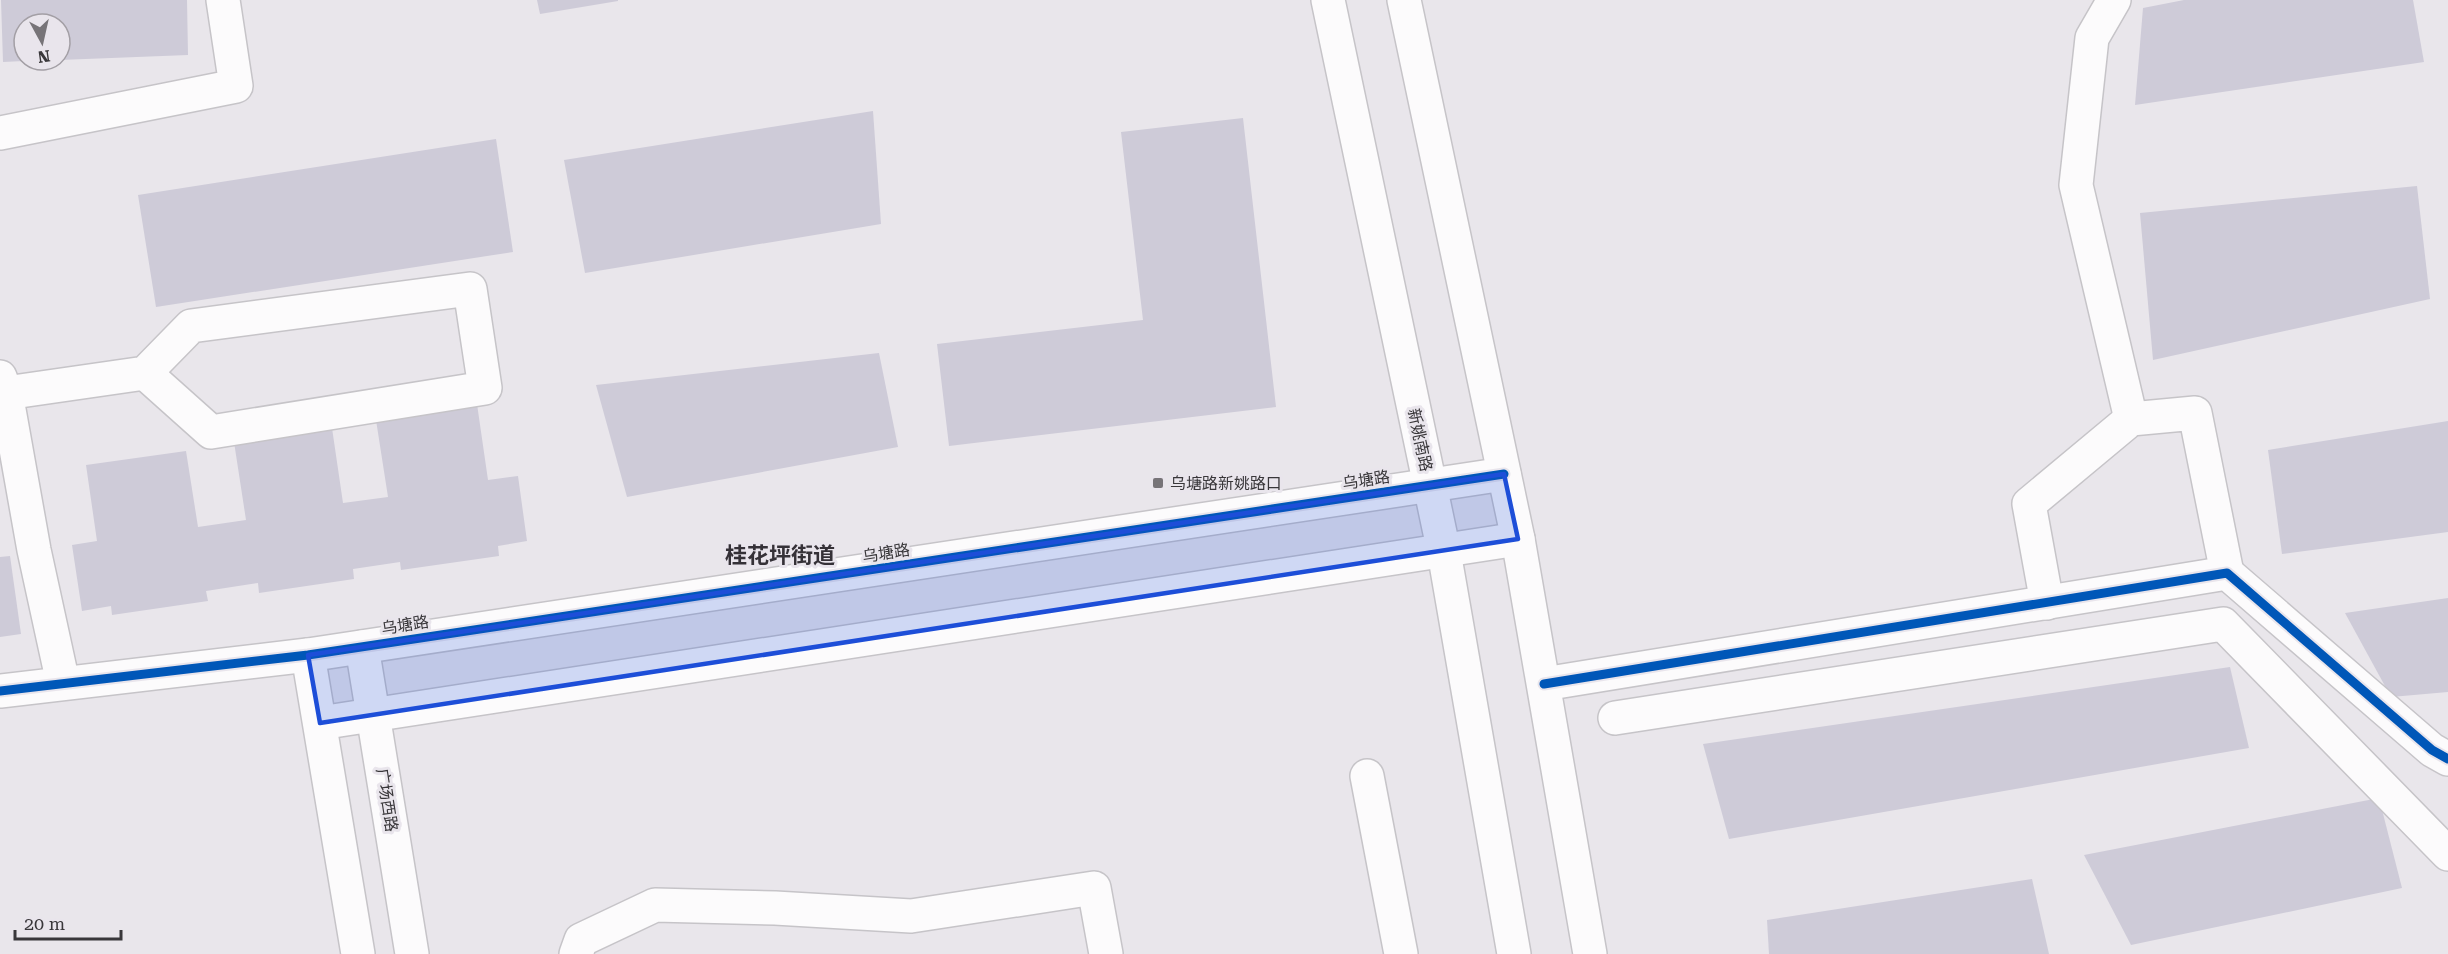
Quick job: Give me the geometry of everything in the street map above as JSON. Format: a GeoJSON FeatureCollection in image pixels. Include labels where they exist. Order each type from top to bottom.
{"type":"FeatureCollection","features":[{"type":"Feature","properties":{"kind":"street"},"geometry":{"type":"LineString","coordinates":[[0,133],[236,86],[223,0]]}},
{"type":"Feature","properties":{"kind":"street","name":"新姚南路"},"geometry":{"type":"LineString","coordinates":[[1328,0],[1444,552],[1514,954]]}},
{"type":"Feature","properties":{"kind":"street"},"geometry":{"type":"LineString","coordinates":[[1404,0],[1518,539],[1590,954]]}},
{"type":"Feature","properties":{"kind":"street"},"geometry":{"type":"LineString","coordinates":[[2114,0],[2092,38],[2076,185],[2131,418]]}},
{"type":"Feature","properties":{"kind":"street"},"geometry":{"type":"LineString","coordinates":[[63,683],[34,550],[3,385],[145,373],[191,326],[470,289],[485,388],[211,432],[145,373]]}},
{"type":"Feature","properties":{"kind":"street"},"geometry":{"type":"LineString","coordinates":[[2047,603],[2028,504],[2131,418],[2195,413],[2227,573],[2432,750],[2448,759]]}},
{"type":"Feature","properties":{"kind":"street","name":"乌塘路"},"geometry":{"type":"LineString","coordinates":[[0,691],[308,655],[1504,474]]}},
{"type":"Feature","properties":{"kind":"street"},"geometry":{"type":"LineString","coordinates":[[320,723],[1518,539]]}},
{"type":"Feature","properties":{"kind":"street"},"geometry":{"type":"LineString","coordinates":[[1544,684],[2227,573]]}},
{"type":"Feature","properties":{"kind":"street"},"geometry":{"type":"LineString","coordinates":[[1615,718],[2223,624],[2448,854]]}},
{"type":"Feature","properties":{"kind":"street","name":"广场西路"},"geometry":{"type":"LineString","coordinates":[[362,647],[412,954]]}},
{"type":"Feature","properties":{"kind":"street"},"geometry":{"type":"LineString","coordinates":[[308,655],[358,954]]}},
{"type":"Feature","properties":{"kind":"street"},"geometry":{"type":"LineString","coordinates":[[1367,776],[1401,954]]}},
{"type":"Feature","properties":{"kind":"street"},"geometry":{"type":"LineString","coordinates":[[576,954],[581,940],[655,904],[911,916],[1094,888],[1106,954]]}},
{"type":"Feature","properties":{"kind":"highlighted area"},"geometry":{"type":"Polygon","coordinates":[[[1504,474],[1518,539],[320,723],[308,655],[1504,474]]]}},
{"type":"Feature","properties":{"kind":"building"},"geometry":{"type":"Polygon","coordinates":[[[1,0],[187,0],[188,55],[72,60],[72,12],[12,12],[12,62],[3,62],[1,0]]]}},
{"type":"Feature","properties":{"kind":"building"},"geometry":{"type":"Polygon","coordinates":[[[537,0],[618,0],[618,1],[540,14],[537,0]]]}},
{"type":"Feature","properties":{"kind":"building"},"geometry":{"type":"Polygon","coordinates":[[[2184,0],[2413,0],[2424,62],[2135,105],[2143,8],[2184,0]]]}},
{"type":"Feature","properties":{"kind":"building"},"geometry":{"type":"Polygon","coordinates":[[[873,111],[881,224],[585,273],[564,160],[873,111]]]}},
{"type":"Feature","properties":{"kind":"building"},"geometry":{"type":"Polygon","coordinates":[[[1243,118],[1276,407],[949,446],[937,344],[1143,320],[1121,132],[1243,118]]]}},
{"type":"Feature","properties":{"kind":"building"},"geometry":{"type":"Polygon","coordinates":[[[496,139],[513,252],[156,307],[138,195],[496,139]]]}},
{"type":"Feature","properties":{"kind":"building"},"geometry":{"type":"Polygon","coordinates":[[[2417,186],[2430,299],[2153,360],[2140,213],[2417,186]]]}},
{"type":"Feature","properties":{"kind":"building"},"geometry":{"type":"Polygon","coordinates":[[[879,353],[898,447],[627,497],[596,385],[879,353]]]}},
{"type":"Feature","properties":{"kind":"building"},"geometry":{"type":"Polygon","coordinates":[[[477,404],[488,480],[518,476],[527,541],[498,546],[499,556],[401,570],[400,562],[353,569],[354,579],[259,593],[258,583],[206,591],[208,601],[112,615],[111,606],[82,611],[72,545],[97,541],[86,465],[186,451],[198,527],[246,520],[234,442],[332,428],[343,503],[388,497],[376,420],[477,404]]]}},
{"type":"Feature","properties":{"kind":"building"},"geometry":{"type":"Polygon","coordinates":[[[2448,421],[2448,532],[2282,554],[2268,450],[2448,421]]]}},
{"type":"Feature","properties":{"kind":"building"},"geometry":{"type":"Polygon","coordinates":[[[10,556],[21,634],[0,637],[0,557],[10,556]]]}},
{"type":"Feature","properties":{"kind":"building"},"geometry":{"type":"Polygon","coordinates":[[[2448,598],[2448,692],[2391,697],[2345,613],[2448,598]]]}},
{"type":"Feature","properties":{"kind":"building"},"geometry":{"type":"Polygon","coordinates":[[[2230,667],[2249,748],[1729,839],[1703,744],[2230,667]]]}},
{"type":"Feature","properties":{"kind":"building"},"geometry":{"type":"Polygon","coordinates":[[[2379,798],[2402,888],[2131,945],[2084,855],[2379,798]]]}},
{"type":"Feature","properties":{"kind":"building"},"geometry":{"type":"Polygon","coordinates":[[[2032,879],[2049,954],[1769,954],[1767,920],[2032,879]]]}},
{"type":"Feature","properties":{"kind":"cycle path"},"geometry":{"type":"LineString","coordinates":[[0,691],[308,655],[1504,474]]}},
{"type":"Feature","properties":{"kind":"cycle path"},"geometry":{"type":"LineString","coordinates":[[1544,684],[2227,573],[2432,750],[2448,759]]}},
{"type":"Feature","properties":{"kind":"place","name":"乌塘路新姚路口"},"geometry":{"type":"Point","coordinates":[1158,483]}},
{"type":"Feature","properties":{"kind":"district","name":"桂花坪街道"},"geometry":{"type":"Point","coordinates":[780,555]}}]}
